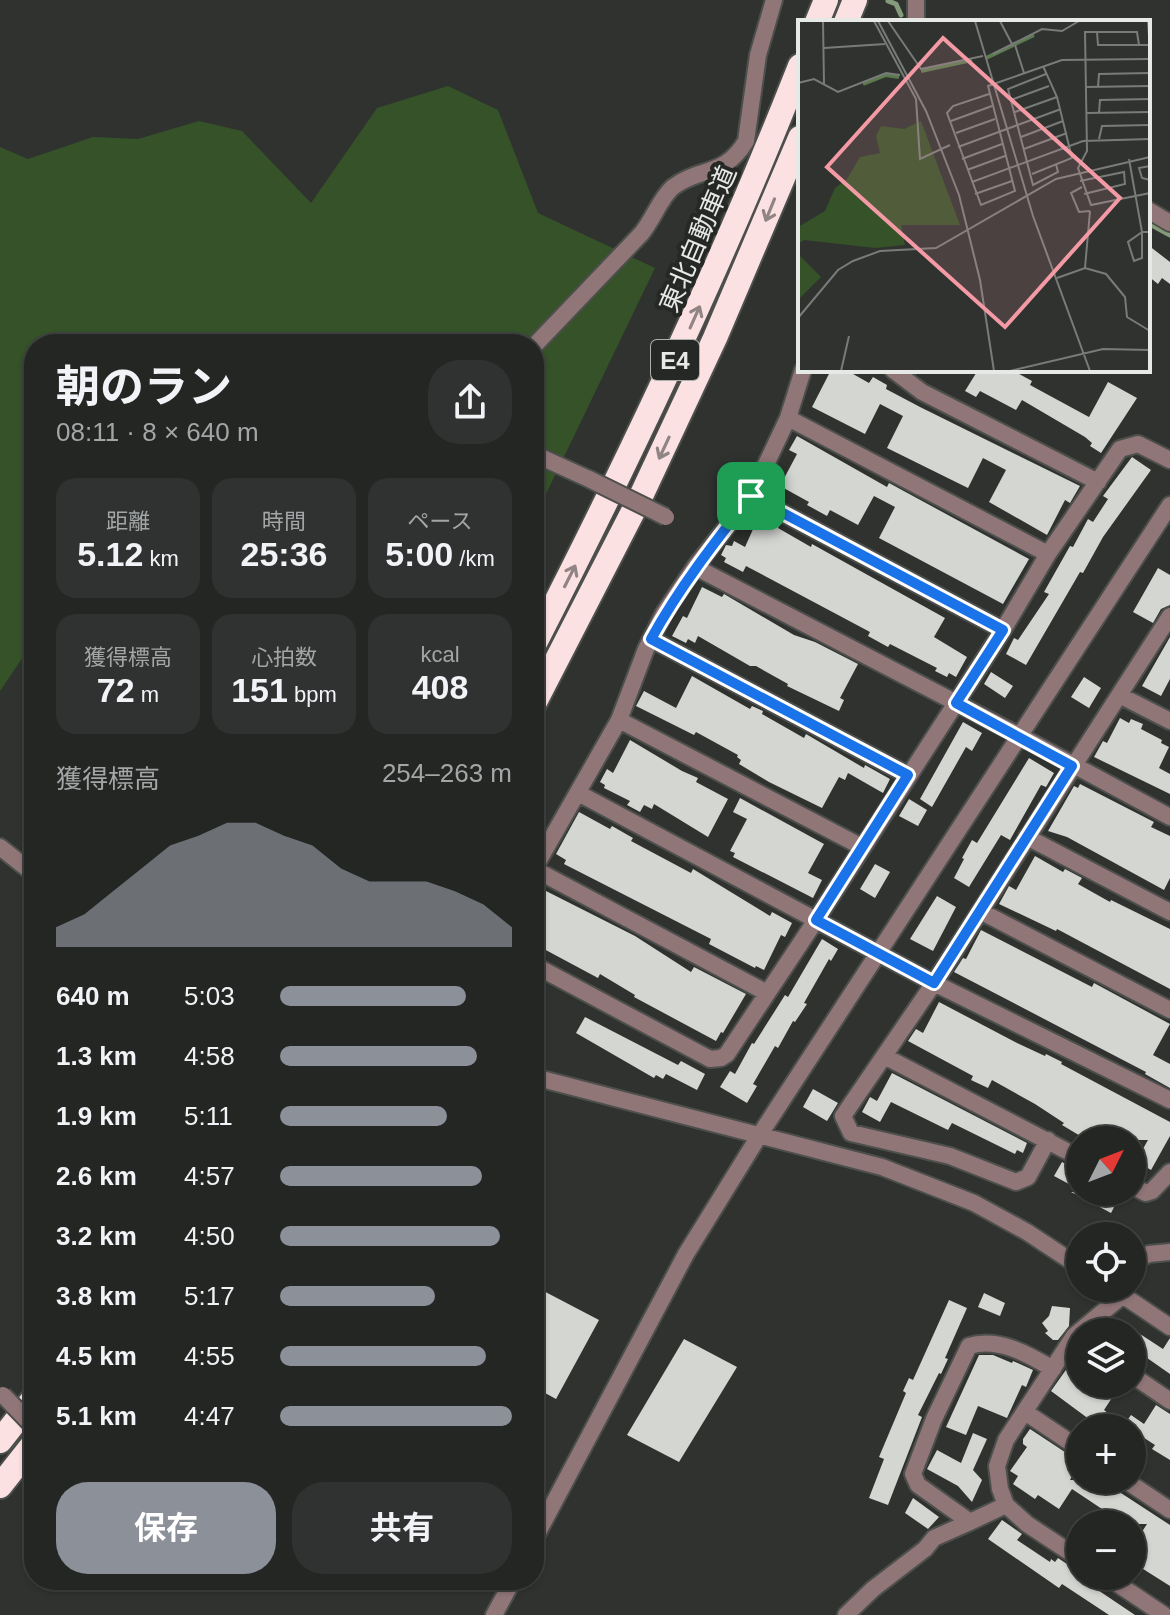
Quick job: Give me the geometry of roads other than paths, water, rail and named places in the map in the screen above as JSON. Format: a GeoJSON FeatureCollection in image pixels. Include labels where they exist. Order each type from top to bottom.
{"type":"FeatureCollection","features":[{"type":"Feature","properties":{"kind":"highway"},"geometry":{"type":"LineString","coordinates":[[818,20],[826,0]]}},
{"type":"Feature","properties":{"kind":"highway"},"geometry":{"type":"LineString","coordinates":[[847,20],[855,0]]}},
{"type":"Feature","properties":{"kind":"highway","name":"東北自動車道"},"geometry":{"type":"LineString","coordinates":[[544,626],[619,481],[691,324],[798,71]]}},
{"type":"Feature","properties":{"kind":"highway","name":"E4"},"geometry":{"type":"LineString","coordinates":[[544,685],[642,494],[715,338],[798,143]]}},
{"type":"Feature","properties":{"kind":"highway"},"geometry":{"type":"LineString","coordinates":[[0,1441],[24,1411]]}},
{"type":"Feature","properties":{"kind":"highway"},"geometry":{"type":"LineString","coordinates":[[0,1486],[24,1456]]}},
{"type":"Feature","properties":{"kind":"street"},"geometry":{"type":"LineString","coordinates":[[544,336],[652,222],[668,192],[676,185],[717,169],[739,153],[746,141],[758,55],[774,0]]}},
{"type":"Feature","properties":{"kind":"street"},"geometry":{"type":"LineString","coordinates":[[1150,211],[1170,223]]}},
{"type":"Feature","properties":{"kind":"street"},"geometry":{"type":"LineString","coordinates":[[544,852],[619,720],[664,613],[695,567],[751,496],[788,418],[802,372]]}},
{"type":"Feature","properties":{"kind":"street"},"geometry":{"type":"LineString","coordinates":[[896,372],[922,392],[1098,482]]}},
{"type":"Feature","properties":{"kind":"street"},"geometry":{"type":"LineString","coordinates":[[788,418],[1048,554]]}},
{"type":"Feature","properties":{"kind":"street"},"geometry":{"type":"LineString","coordinates":[[544,970],[710,1059],[721,1058],[731,1050],[1003,630],[1048,554],[1120,449],[1138,444],[1170,460]]}},
{"type":"Feature","properties":{"kind":"street"},"geometry":{"type":"LineString","coordinates":[[544,459],[666,517]]}},
{"type":"Feature","properties":{"kind":"street"},"geometry":{"type":"LineString","coordinates":[[751,496],[1003,630]]}},
{"type":"Feature","properties":{"kind":"street"},"geometry":{"type":"LineString","coordinates":[[544,1521],[686,1254],[876,953],[1170,505]]}},
{"type":"Feature","properties":{"kind":"street"},"geometry":{"type":"LineString","coordinates":[[695,567],[1170,817]]}},
{"type":"Feature","properties":{"kind":"street"},"geometry":{"type":"LineString","coordinates":[[1048,1140],[1028,1177],[1016,1182],[950,1156],[851,1133],[843,1116],[934,983],[1169,620]]}},
{"type":"Feature","properties":{"kind":"street"},"geometry":{"type":"LineString","coordinates":[[651,639],[908,775]]}},
{"type":"Feature","properties":{"kind":"street"},"geometry":{"type":"LineString","coordinates":[[1125,698],[1170,721]]}},
{"type":"Feature","properties":{"kind":"street"},"geometry":{"type":"LineString","coordinates":[[619,720],[862,847]]}},
{"type":"Feature","properties":{"kind":"street"},"geometry":{"type":"LineString","coordinates":[[578,793],[876,953],[1170,1100]]}},
{"type":"Feature","properties":{"kind":"street"},"geometry":{"type":"LineString","coordinates":[[1027,837],[1170,912]]}},
{"type":"Feature","properties":{"kind":"street"},"geometry":{"type":"LineString","coordinates":[[0,847],[24,866]]}},
{"type":"Feature","properties":{"kind":"street"},"geometry":{"type":"LineString","coordinates":[[544,874],[767,993]]}},
{"type":"Feature","properties":{"kind":"street"},"geometry":{"type":"LineString","coordinates":[[980,911],[1170,1010]]}},
{"type":"Feature","properties":{"kind":"street"},"geometry":{"type":"LineString","coordinates":[[884,1056],[1066,1150]]}},
{"type":"Feature","properties":{"kind":"street"},"geometry":{"type":"LineString","coordinates":[[544,1080],[882,1167],[974,1203],[1066,1258]]}},
{"type":"Feature","properties":{"kind":"street"},"geometry":{"type":"LineString","coordinates":[[1146,1193],[1152,1191],[1170,1172]]}},
{"type":"Feature","properties":{"kind":"street"},"geometry":{"type":"LineString","coordinates":[[1146,1255],[1170,1252]]}},
{"type":"Feature","properties":{"kind":"street"},"geometry":{"type":"LineString","coordinates":[[1094,1318],[1108,1302]]}},
{"type":"Feature","properties":{"kind":"street"},"geometry":{"type":"LineString","coordinates":[[1136,1302],[1170,1327]]}},
{"type":"Feature","properties":{"kind":"street"},"geometry":{"type":"LineString","coordinates":[[970,1522],[918,1485],[913,1474],[934,1419],[969,1346],[983,1342],[1025,1352],[1053,1369]]}},
{"type":"Feature","properties":{"kind":"street"},"geometry":{"type":"LineString","coordinates":[[1066,1352],[1006,1440],[997,1466],[1001,1495],[1006,1505],[1027,1524],[1066,1550]]}},
{"type":"Feature","properties":{"kind":"street"},"geometry":{"type":"LineString","coordinates":[[1146,1385],[1170,1401]]}},
{"type":"Feature","properties":{"kind":"street"},"geometry":{"type":"LineString","coordinates":[[1,1394],[24,1417]]}},
{"type":"Feature","properties":{"kind":"street"},"geometry":{"type":"LineString","coordinates":[[1025,1412],[1066,1440]]}},
{"type":"Feature","properties":{"kind":"street"},"geometry":{"type":"LineString","coordinates":[[1146,1494],[1170,1510]]}},
{"type":"Feature","properties":{"kind":"street"},"geometry":{"type":"LineString","coordinates":[[846,1615],[934,1538],[1006,1505]]}},
{"type":"Feature","properties":{"kind":"street"},"geometry":{"type":"LineString","coordinates":[[494,1615],[508,1590]]}},
{"type":"Feature","properties":{"kind":"street"},"geometry":{"type":"LineString","coordinates":[[1127,1590],[1164,1615]]}},
{"type":"Feature","properties":{"kind":"waterway"},"geometry":{"type":"LineString","coordinates":[[888,1],[896,4],[901,15]]}},
{"type":"Feature","properties":{"kind":"waterway"},"geometry":{"type":"LineString","coordinates":[[1150,224],[1170,235]]}}]}
